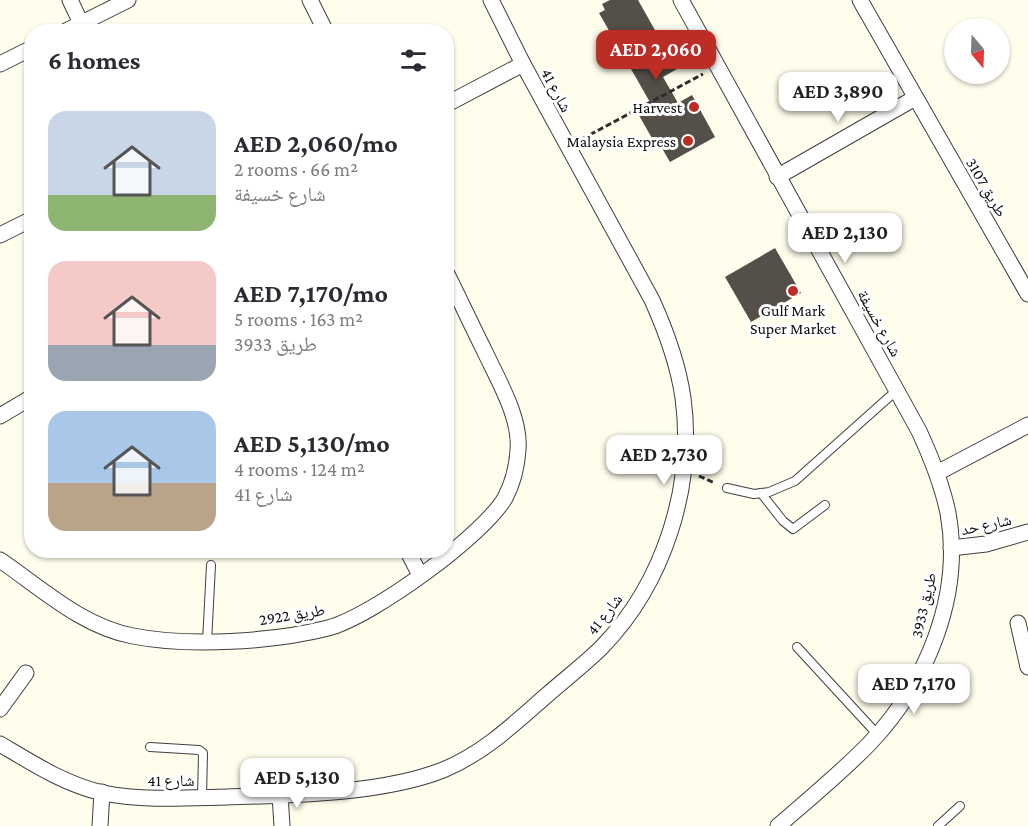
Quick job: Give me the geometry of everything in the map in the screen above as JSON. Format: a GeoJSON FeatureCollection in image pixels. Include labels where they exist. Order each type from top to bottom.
{"type":"FeatureCollection","features":[{"type":"Feature","properties":{"kind":"street"},"geometry":{"type":"LineString","coordinates":[[70,0],[81,23],[128,0]]}},
{"type":"Feature","properties":{"kind":"street"},"geometry":{"type":"LineString","coordinates":[[310,0],[322,24]]}},
{"type":"Feature","properties":{"kind":"street","name":"شارع 41"},"geometry":{"type":"LineString","coordinates":[[0,744],[74,783],[102,792],[141,798],[280,795],[358,789],[415,779],[441,770],[491,744],[602,647],[628,616],[649,582],[666,546],[677,507],[684,468],[685,434],[683,399],[676,364],[666,331],[651,300],[523,64],[491,0]]}},
{"type":"Feature","properties":{"kind":"street","name":"شارع خسيفة"},"geometry":{"type":"LineString","coordinates":[[681,0],[919,431],[938,473],[948,513],[951,548]]}},
{"type":"Feature","properties":{"kind":"street","name":"طريق 3107"},"geometry":{"type":"LineString","coordinates":[[860,0],[1028,294]]}},
{"type":"Feature","properties":{"kind":"street"},"geometry":{"type":"LineString","coordinates":[[0,64],[24,52]]}},
{"type":"Feature","properties":{"kind":"street"},"geometry":{"type":"LineString","coordinates":[[454,100],[523,64]]}},
{"type":"Feature","properties":{"kind":"street"},"geometry":{"type":"LineString","coordinates":[[777,177],[915,98]]}},
{"type":"Feature","properties":{"kind":"street"},"geometry":{"type":"LineString","coordinates":[[0,235],[24,223]]}},
{"type":"Feature","properties":{"kind":"street","name":"طريق 2922"},"geometry":{"type":"LineString","coordinates":[[454,288],[511,406],[519,447],[515,472],[504,499],[454,551]]}},
{"type":"Feature","properties":{"kind":"street"},"geometry":{"type":"LineString","coordinates":[[0,416],[24,402]]}},
{"type":"Feature","properties":{"kind":"street"},"geometry":{"type":"LineString","coordinates":[[938,473],[1028,425]]}},
{"type":"Feature","properties":{"kind":"street","name":"شارع حد"},"geometry":{"type":"LineString","coordinates":[[951,548],[986,544],[1028,532]]}},
{"type":"Feature","properties":{"kind":"street","name":"طريق 3933"},"geometry":{"type":"LineString","coordinates":[[778,826],[877,734],[898,711],[920,674],[937,633],[948,591],[951,548]]}},
{"type":"Feature","properties":{"kind":"street"},"geometry":{"type":"LineString","coordinates":[[411,558],[420,575]]}},
{"type":"Feature","properties":{"kind":"street","name":"طريق 2922"},"geometry":{"type":"LineString","coordinates":[[0,560],[100,627],[133,636],[172,641],[207,642],[284,637],[329,628],[365,613],[444,558]]}},
{"type":"Feature","properties":{"kind":"street"},"geometry":{"type":"LineString","coordinates":[[1018,623],[1028,667]]}},
{"type":"Feature","properties":{"kind":"street"},"geometry":{"type":"LineString","coordinates":[[0,710],[26,673]]}},
{"type":"Feature","properties":{"kind":"street"},"geometry":{"type":"LineString","coordinates":[[100,826],[102,792]]}},
{"type":"Feature","properties":{"kind":"street"},"geometry":{"type":"LineString","coordinates":[[280,795],[282,826]]}},
{"type":"Feature","properties":{"kind":"lane"},"geometry":{"type":"LineString","coordinates":[[726,488],[740,492],[761,493],[782,488],[795,481],[897,390]]}},
{"type":"Feature","properties":{"kind":"lane"},"geometry":{"type":"LineString","coordinates":[[761,493],[783,521],[793,529],[825,505]]}},
{"type":"Feature","properties":{"kind":"lane"},"geometry":{"type":"LineString","coordinates":[[207,642],[210,565]]}},
{"type":"Feature","properties":{"kind":"lane"},"geometry":{"type":"LineString","coordinates":[[797,647],[877,734]]}},
{"type":"Feature","properties":{"kind":"lane"},"geometry":{"type":"LineString","coordinates":[[150,747],[199,750],[203,753],[202,798]]}},
{"type":"Feature","properties":{"kind":"lane"},"geometry":{"type":"LineString","coordinates":[[938,826],[960,806]]}},
{"type":"Feature","properties":{"kind":"path"},"geometry":{"type":"LineString","coordinates":[[568,147],[717,66]]}},
{"type":"Feature","properties":{"kind":"path"},"geometry":{"type":"LineString","coordinates":[[684,468],[726,488]]}},
{"type":"Feature","properties":{"kind":"building"},"geometry":{"type":"Polygon","coordinates":[[[610,0],[638,0],[677,69],[663,77],[678,103],[692,95],[715,137],[670,162],[656,138],[653,140],[637,112],[651,104],[599,13],[605,10],[602,4],[610,0]]]}},
{"type":"Feature","properties":{"kind":"building"},"geometry":{"type":"Polygon","coordinates":[[[775,248],[801,293],[751,322],[725,277],[775,248]]]}},
{"type":"Feature","properties":{"kind":"place","name":"Harvest"},"geometry":{"type":"Point","coordinates":[694,107]}},
{"type":"Feature","properties":{"kind":"place","name":"Malaysia Express"},"geometry":{"type":"Point","coordinates":[688,141]}},
{"type":"Feature","properties":{"kind":"place","name":"Gulf Mark Super Market"},"geometry":{"type":"Point","coordinates":[793,291]}}]}
